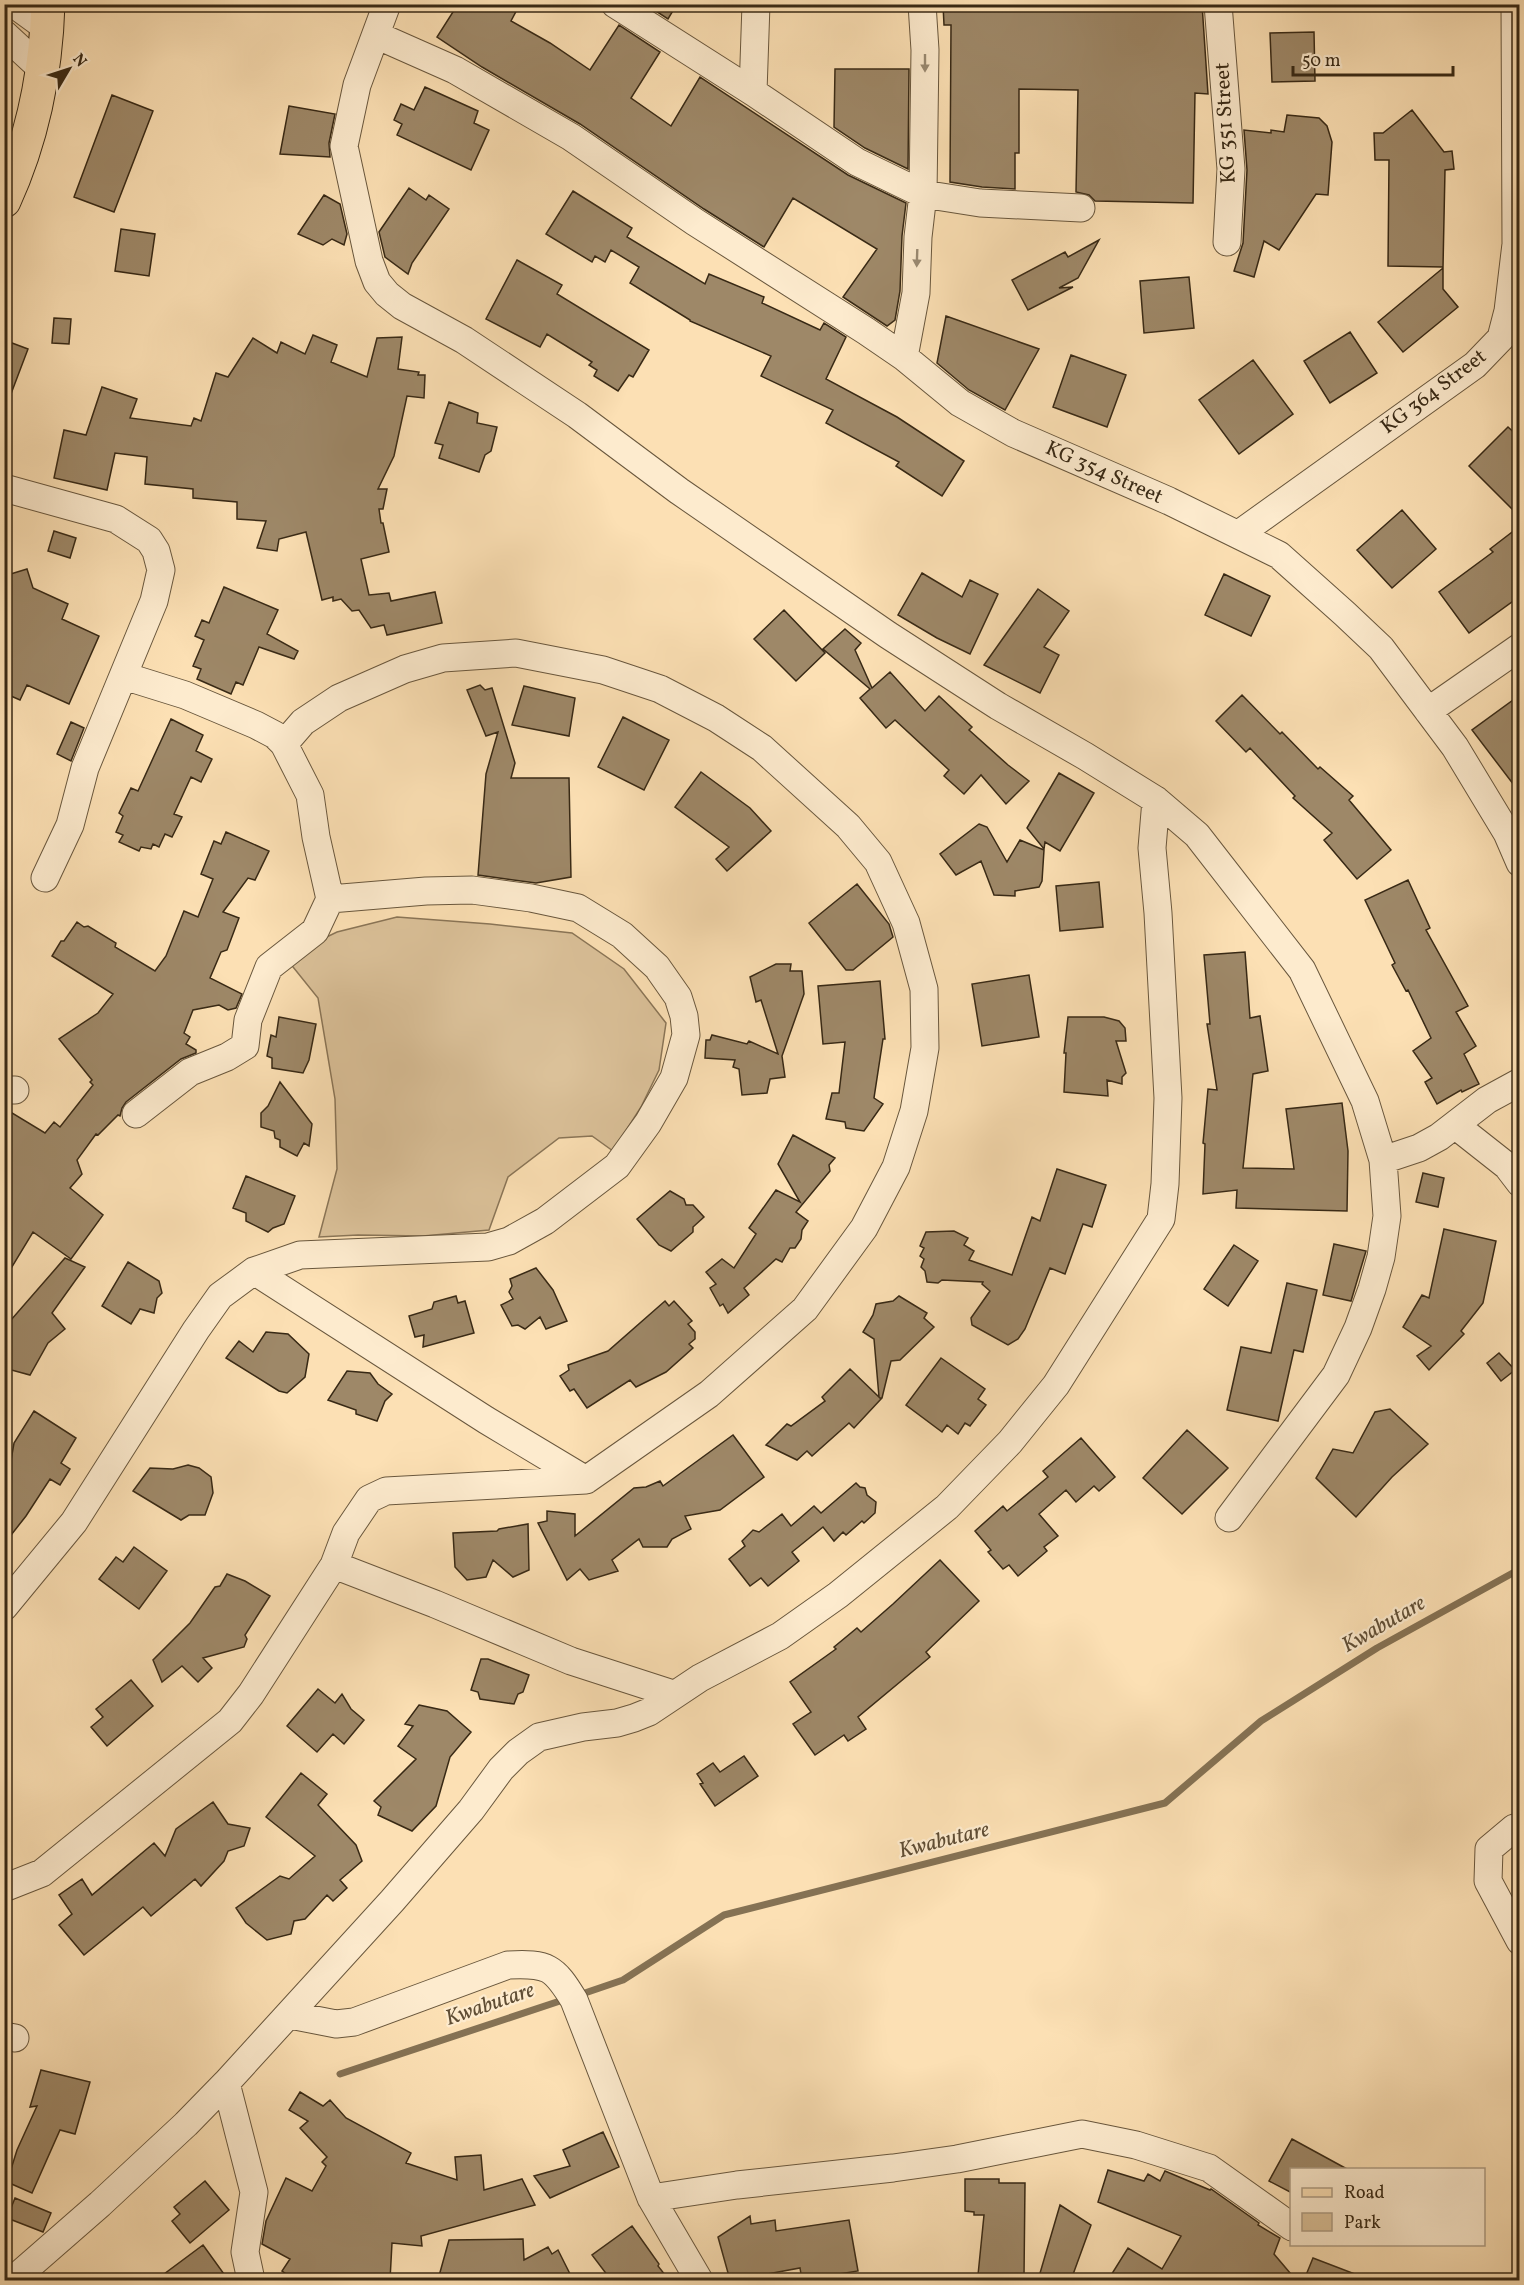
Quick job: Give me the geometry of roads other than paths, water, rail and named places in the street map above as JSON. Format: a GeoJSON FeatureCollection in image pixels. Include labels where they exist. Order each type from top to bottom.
{"type":"FeatureCollection","features":[{"type":"Feature","properties":{"kind":"main road"},"geometry":{"type":"LineString","coordinates":[[4,201],[26,142],[43,70],[47,16]]}},
{"type":"Feature","properties":{"kind":"street"},"geometry":{"type":"LineString","coordinates":[[14,4],[47,16]]}},
{"type":"Feature","properties":{"kind":"street"},"geometry":{"type":"LineString","coordinates":[[387,4],[357,85],[344,146],[369,261],[378,282],[387,294],[402,306],[464,340],[577,416],[679,491],[898,641],[998,706],[1086,756],[1156,800],[1197,835],[1302,970],[1365,1101],[1383,1160],[1387,1216],[1381,1257],[1358,1328],[1336,1375],[1229,1518]]}},
{"type":"Feature","properties":{"kind":"street"},"geometry":{"type":"LineString","coordinates":[[615,4],[857,162],[924,194],[980,203],[1081,208]]}},
{"type":"Feature","properties":{"kind":"street"},"geometry":{"type":"LineString","coordinates":[[753,92],[756,4]]}},
{"type":"Feature","properties":{"kind":"street"},"geometry":{"type":"LineString","coordinates":[[904,357],[916,293],[918,237],[924,194],[925,50],[922,4]]}},
{"type":"Feature","properties":{"kind":"street","name":"KG 351 Street"},"geometry":{"type":"LineString","coordinates":[[1218,4],[1231,169],[1227,242]]}},
{"type":"Feature","properties":{"kind":"street","name":"KG 364 Street"},"geometry":{"type":"LineString","coordinates":[[1239,534],[1475,365],[1501,338],[1508,311],[1518,244],[1515,4]]}},
{"type":"Feature","properties":{"kind":"street"},"geometry":{"type":"LineString","coordinates":[[4,34],[43,70]]}},
{"type":"Feature","properties":{"kind":"street","name":"KG 354 Street"},"geometry":{"type":"LineString","coordinates":[[376,35],[455,70],[571,137],[695,222],[866,331],[904,357],[960,403],[1013,433],[1239,534],[1279,555],[1381,648],[1455,747],[1501,823],[1520,863]]}},
{"type":"Feature","properties":{"kind":"street"},"geometry":{"type":"LineString","coordinates":[[4,488],[116,519],[149,540],[156,550],[160,570],[154,601],[85,768],[69,825],[45,878]]}},
{"type":"Feature","properties":{"kind":"street"},"geometry":{"type":"LineString","coordinates":[[1428,711],[1520,647]]}},
{"type":"Feature","properties":{"kind":"street"},"geometry":{"type":"LineString","coordinates":[[4,1888],[42,1873],[230,1721],[251,1694],[334,1565],[346,1533],[369,1499],[387,1491],[586,1480],[709,1394],[805,1309],[864,1228],[896,1167],[915,1111],[925,1048],[924,988],[906,923],[878,862],[848,826],[762,748],[716,718],[660,689],[603,670],[516,653],[444,658],[405,669],[339,698],[303,722],[285,744]]}},
{"type":"Feature","properties":{"kind":"street"},"geometry":{"type":"LineString","coordinates":[[124,676],[185,695],[275,735],[285,744],[310,795],[316,837],[330,899],[315,931],[268,967],[248,1020],[244,1046],[227,1057],[189,1072],[136,1114]]}},
{"type":"Feature","properties":{"kind":"street"},"geometry":{"type":"LineString","coordinates":[[13,2280],[100,2204],[186,2124],[226,2083],[399,1893],[471,1810],[501,1769],[518,1752],[539,1737],[583,1726],[617,1723],[649,1712],[673,1694],[780,1636],[838,1594],[947,1507],[1010,1442],[1056,1385],[1161,1219],[1166,1184],[1168,1098],[1158,913],[1152,848],[1156,800]]}},
{"type":"Feature","properties":{"kind":"street"},"geometry":{"type":"LineString","coordinates":[[4,1607],[74,1522],[220,1296],[254,1271],[300,1255],[488,1247],[509,1241],[546,1221],[617,1167],[648,1123],[674,1078],[686,1035],[684,1016],[678,997],[657,967],[622,935],[578,908],[531,898],[472,890],[416,891],[330,899]]}},
{"type":"Feature","properties":{"kind":"street"},"geometry":{"type":"LineString","coordinates":[[1383,1160],[1419,1148],[1455,1125],[1487,1100],[1520,1082]]}},
{"type":"Feature","properties":{"kind":"street"},"geometry":{"type":"LineString","coordinates":[[1455,1125],[1507,1166],[1520,1183]]}},
{"type":"Feature","properties":{"kind":"street"},"geometry":{"type":"LineString","coordinates":[[254,1271],[467,1408],[586,1480]]}},
{"type":"Feature","properties":{"kind":"street"},"geometry":{"type":"LineString","coordinates":[[334,1565],[572,1661],[673,1694]]}},
{"type":"Feature","properties":{"kind":"street"},"geometry":{"type":"LineString","coordinates":[[1517,1828],[1489,1849],[1488,1881],[1520,1941]]}},
{"type":"Feature","properties":{"kind":"street"},"geometry":{"type":"LineString","coordinates":[[290,2015],[336,2024],[354,2022],[508,1965],[534,1964],[559,1976],[574,2000],[651,2198],[699,2280]]}},
{"type":"Feature","properties":{"kind":"street"},"geometry":{"type":"LineString","coordinates":[[226,2083],[254,2192],[245,2252],[251,2280]]}},
{"type":"Feature","properties":{"kind":"street"},"geometry":{"type":"LineString","coordinates":[[651,2198],[737,2185],[957,2159],[1082,2134],[1136,2145],[1209,2169],[1290,2226]]}},
{"type":"Feature","properties":{"kind":"waterway","name":"Kwabutare"},"geometry":{"type":"LineString","coordinates":[[579,1995],[623,1980],[724,1915],[1165,1803],[1261,1721],[1377,1648],[1520,1569]]}},
{"type":"Feature","properties":{"kind":"waterway","name":"Kwabutare"},"geometry":{"type":"LineString","coordinates":[[340,2074],[566,1999]]}}]}
